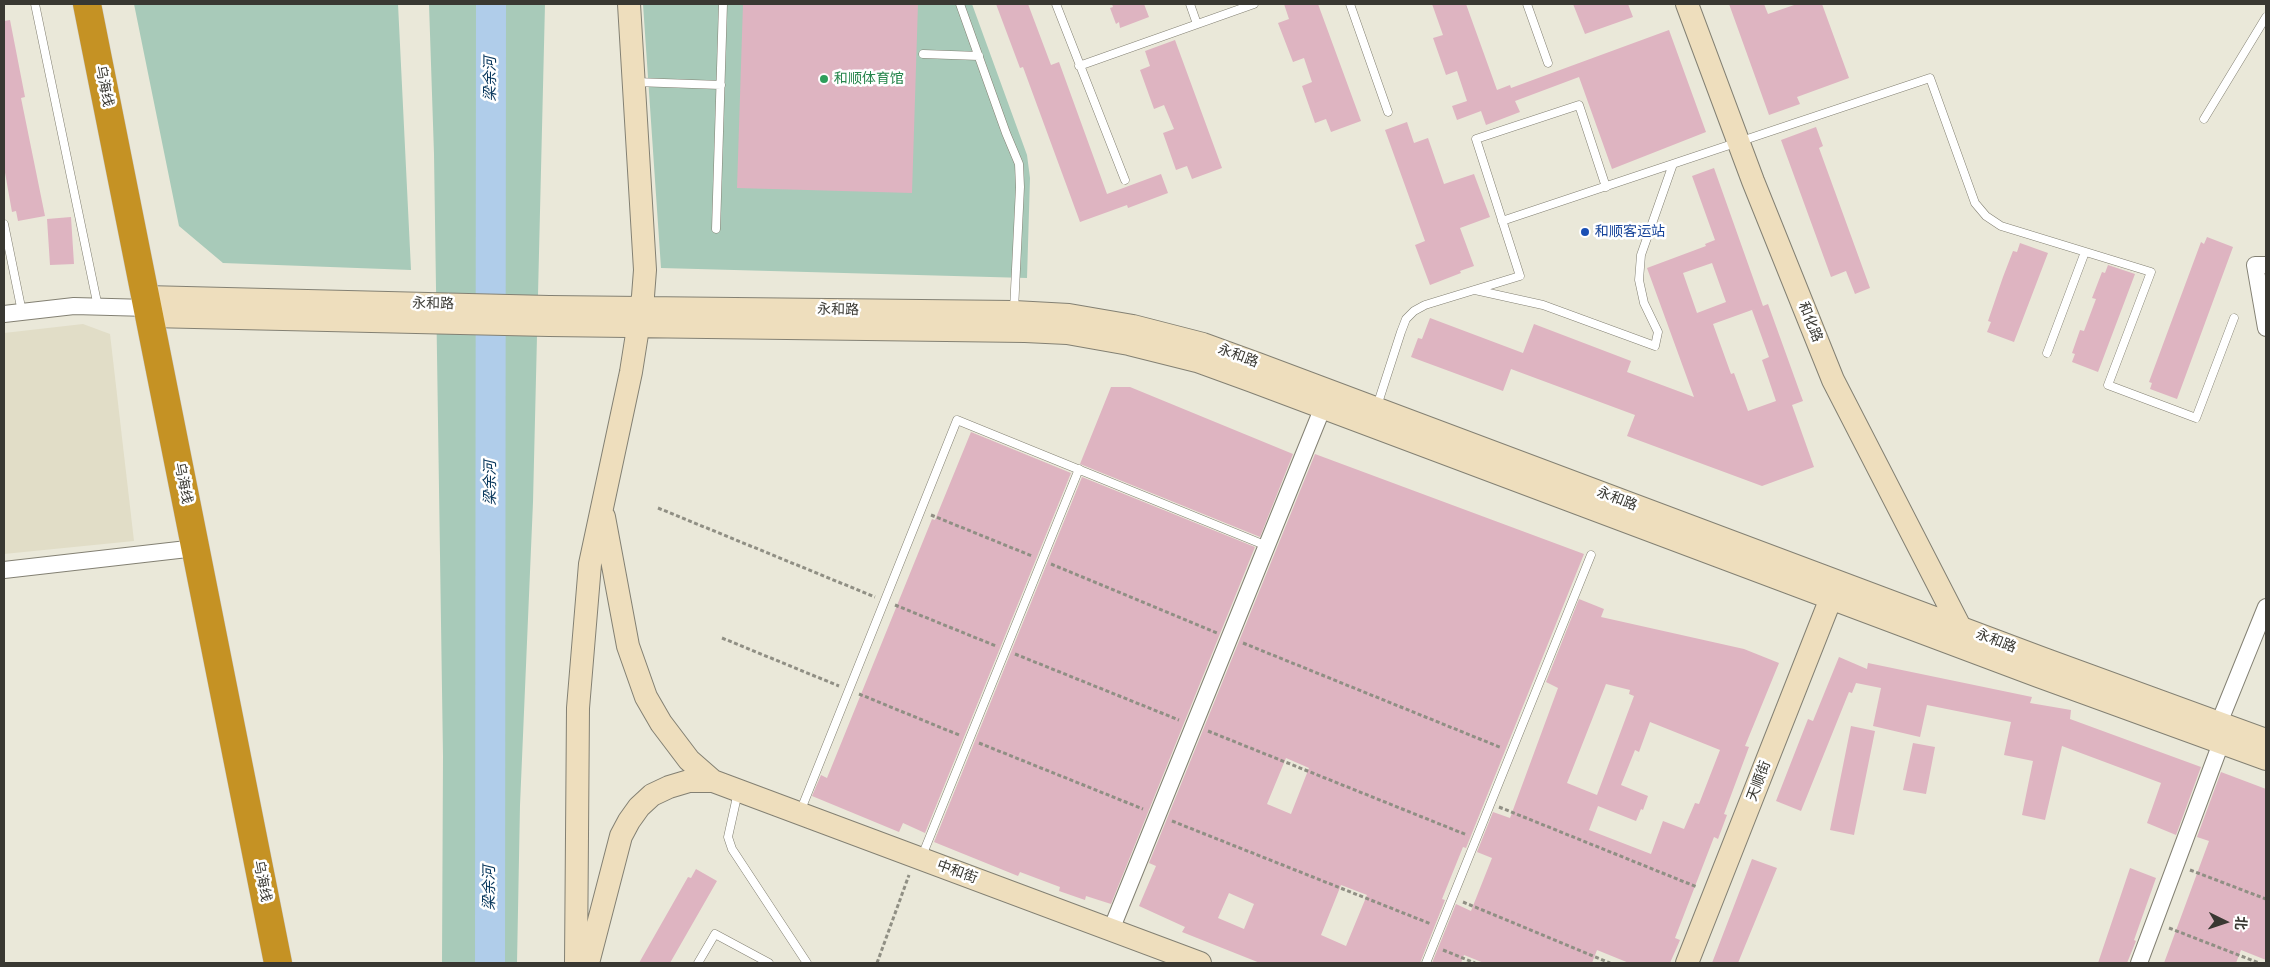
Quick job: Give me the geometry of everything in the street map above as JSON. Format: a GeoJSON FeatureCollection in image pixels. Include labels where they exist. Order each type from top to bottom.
{"type":"FeatureCollection","features":[{"type":"Feature","properties":{"kind":"highway","name":"乌海线"},"geometry":{"type":"LineString","coordinates":[[87,4],[278,963]]}},
{"type":"Feature","properties":{"kind":"main road"},"geometry":{"type":"LineString","coordinates":[[576,963],[579,690],[590,564],[631,372],[645,270],[629,4]]}},
{"type":"Feature","properties":{"kind":"main road","name":"和化路"},"geometry":{"type":"LineString","coordinates":[[1687,4],[1832,380],[1960,627]]}},
{"type":"Feature","properties":{"kind":"main road","name":"永和路"},"geometry":{"type":"LineString","coordinates":[[148,307],[605,317],[1014,312],[1098,319],[1178,336],[1258,364],[1960,627],[2220,733],[2266,759]]}},
{"type":"Feature","properties":{"kind":"main road","name":"永和路"},"geometry":{"type":"LineString","coordinates":[[640,317],[1067,333],[1121,342],[1173,354],[1323,408],[1831,598],[2220,733],[2266,740]]}},
{"type":"Feature","properties":{"kind":"main road"},"geometry":{"type":"LineString","coordinates":[[602,504],[628,646],[646,697],[661,723],[689,760],[713,781]]}},
{"type":"Feature","properties":{"kind":"main road","name":"天顺街"},"geometry":{"type":"LineString","coordinates":[[1687,963],[1831,598]]}},
{"type":"Feature","properties":{"kind":"main road"},"geometry":{"type":"LineString","coordinates":[[588,963],[621,836],[628,821],[652,795],[669,786],[689,781],[713,781]]}},
{"type":"Feature","properties":{"kind":"main road","name":"中和街"},"geometry":{"type":"LineString","coordinates":[[713,781],[1200,963]]}},
{"type":"Feature","properties":{"kind":"street"},"geometry":{"type":"LineString","coordinates":[[2266,265],[2255,265],[2266,328]]}},
{"type":"Feature","properties":{"kind":"street"},"geometry":{"type":"LineString","coordinates":[[4,314],[74,306],[148,307]]}},
{"type":"Feature","properties":{"kind":"street"},"geometry":{"type":"LineString","coordinates":[[1111,930],[1323,408]]}},
{"type":"Feature","properties":{"kind":"street"},"geometry":{"type":"LineString","coordinates":[[4,570],[196,548]]}},
{"type":"Feature","properties":{"kind":"street"},"geometry":{"type":"LineString","coordinates":[[2139,963],[2266,607]]}},
{"type":"Feature","properties":{"kind":"lane"},"geometry":{"type":"LineString","coordinates":[[35,4],[98,307]]}},
{"type":"Feature","properties":{"kind":"lane"},"geometry":{"type":"LineString","coordinates":[[716,229],[723,4]]}},
{"type":"Feature","properties":{"kind":"lane"},"geometry":{"type":"LineString","coordinates":[[960,4],[1019,164],[1020,187],[1014,312]]}},
{"type":"Feature","properties":{"kind":"lane"},"geometry":{"type":"LineString","coordinates":[[1056,4],[1125,180]]}},
{"type":"Feature","properties":{"kind":"lane"},"geometry":{"type":"LineString","coordinates":[[1190,4],[1197,24]]}},
{"type":"Feature","properties":{"kind":"lane"},"geometry":{"type":"LineString","coordinates":[[1079,66],[1254,4]]}},
{"type":"Feature","properties":{"kind":"lane"},"geometry":{"type":"LineString","coordinates":[[1350,4],[1388,112]]}},
{"type":"Feature","properties":{"kind":"lane"},"geometry":{"type":"LineString","coordinates":[[1527,4],[1548,63]]}},
{"type":"Feature","properties":{"kind":"lane"},"geometry":{"type":"LineString","coordinates":[[2204,119],[2266,16]]}},
{"type":"Feature","properties":{"kind":"lane"},"geometry":{"type":"LineString","coordinates":[[923,54],[979,56]]}},
{"type":"Feature","properties":{"kind":"lane"},"geometry":{"type":"LineString","coordinates":[[1502,221],[1930,78],[1975,202],[1986,216],[2001,226],[2151,272],[2108,385],[2196,418],[2234,318]]}},
{"type":"Feature","properties":{"kind":"lane"},"geometry":{"type":"LineString","coordinates":[[634,82],[721,85]]}},
{"type":"Feature","properties":{"kind":"lane"},"geometry":{"type":"LineString","coordinates":[[1376,408],[1406,319],[1425,305],[1520,276],[1476,139],[1580,105],[1606,187]]}},
{"type":"Feature","properties":{"kind":"lane"},"geometry":{"type":"LineString","coordinates":[[1474,290],[1543,305],[1655,346],[1658,332],[1644,303],[1639,280],[1641,255],[1673,164]]}},
{"type":"Feature","properties":{"kind":"lane"},"geometry":{"type":"LineString","coordinates":[[4,224],[22,312]]}},
{"type":"Feature","properties":{"kind":"lane"},"geometry":{"type":"LineString","coordinates":[[2047,353],[2085,252]]}},
{"type":"Feature","properties":{"kind":"lane"},"geometry":{"type":"LineString","coordinates":[[799,813],[958,420],[1267,546]]}},
{"type":"Feature","properties":{"kind":"lane"},"geometry":{"type":"LineString","coordinates":[[918,858],[970,740],[1080,469]]}},
{"type":"Feature","properties":{"kind":"lane"},"geometry":{"type":"LineString","coordinates":[[1426,963],[1591,555]]}},
{"type":"Feature","properties":{"kind":"lane"},"geometry":{"type":"LineString","coordinates":[[738,790],[728,837],[732,849],[806,963]]}},
{"type":"Feature","properties":{"kind":"lane"},"geometry":{"type":"LineString","coordinates":[[698,963],[715,934],[769,963]]}},
{"type":"Feature","properties":{"kind":"path"},"geometry":{"type":"LineString","coordinates":[[658,508],[1006,651],[1477,839]]}},
{"type":"Feature","properties":{"kind":"path"},"geometry":{"type":"LineString","coordinates":[[921,510],[1229,638],[1512,752]]}},
{"type":"Feature","properties":{"kind":"path"},"geometry":{"type":"LineString","coordinates":[[722,638],[970,740],[1440,928]]}},
{"type":"Feature","properties":{"kind":"path"},"geometry":{"type":"LineString","coordinates":[[1490,804],[1714,894]]}},
{"type":"Feature","properties":{"kind":"path"},"geometry":{"type":"LineString","coordinates":[[877,963],[918,858]]}},
{"type":"Feature","properties":{"kind":"path"},"geometry":{"type":"LineString","coordinates":[[2175,864],[2266,899]]}},
{"type":"Feature","properties":{"kind":"path"},"geometry":{"type":"LineString","coordinates":[[1453,897],[1610,963]]}},
{"type":"Feature","properties":{"kind":"path"},"geometry":{"type":"LineString","coordinates":[[2154,923],[2259,963]]}},
{"type":"Feature","properties":{"kind":"path"},"geometry":{"type":"LineString","coordinates":[[1433,946],[1475,963]]}},
{"type":"Feature","properties":{"kind":"shaded area"},"geometry":{"type":"Polygon","coordinates":[[[83,324],[110,334],[134,541],[4,554],[4,333],[83,324]]]}},
{"type":"Feature","properties":{"kind":"green space"},"geometry":{"type":"Polygon","coordinates":[[[134,4],[398,4],[411,270],[223,263],[179,226],[134,4]]]}},
{"type":"Feature","properties":{"kind":"green space"},"geometry":{"type":"Polygon","coordinates":[[[429,4],[545,4],[533,502],[520,805],[517,963],[442,963],[443,756],[434,154],[429,4]]]}},
{"type":"Feature","properties":{"kind":"green space","name":"和顺体育馆"},"geometry":{"type":"Polygon","coordinates":[[[643,4],[972,4],[1027,155],[1030,178],[1027,278],[661,268],[643,4]]]}},
{"type":"Feature","properties":{"kind":"building"},"geometry":{"type":"Polygon","coordinates":[[[743,4],[918,4],[912,193],[737,188],[743,4]]]}},
{"type":"Feature","properties":{"kind":"building"},"geometry":{"type":"Polygon","coordinates":[[[996,4],[1028,4],[1051,65],[1059,62],[1107,194],[1161,174],[1168,193],[1128,208],[1127,205],[1080,222],[1023,67],[1020,68],[996,4]]]}},
{"type":"Feature","properties":{"kind":"building"},"geometry":{"type":"Polygon","coordinates":[[[1112,4],[1144,4],[1149,17],[1120,28],[1119,22],[1116,24],[1110,8],[1113,7],[1112,4]]]}},
{"type":"Feature","properties":{"kind":"building"},"geometry":{"type":"Polygon","coordinates":[[[1284,4],[1318,4],[1361,121],[1331,132],[1326,119],[1315,123],[1302,86],[1312,82],[1304,58],[1293,62],[1278,23],[1289,19],[1284,4]]]}},
{"type":"Feature","properties":{"kind":"building"},"geometry":{"type":"Polygon","coordinates":[[[1432,4],[1466,4],[1497,90],[1510,85],[1511,88],[1669,30],[1706,132],[1612,169],[1579,77],[1515,101],[1520,112],[1486,125],[1481,111],[1457,120],[1452,106],[1467,101],[1457,71],[1446,75],[1433,38],[1443,35],[1432,4]]]}},
{"type":"Feature","properties":{"kind":"building"},"geometry":{"type":"Polygon","coordinates":[[[1573,4],[1628,4],[1633,17],[1585,34],[1573,4]]]}},
{"type":"Feature","properties":{"kind":"building"},"geometry":{"type":"Polygon","coordinates":[[[1729,4],[1764,4],[1768,14],[1797,4],[1822,4],[1849,78],[1797,97],[1800,104],[1769,115],[1729,4]]]}},
{"type":"Feature","properties":{"kind":"building"},"geometry":{"type":"Polygon","coordinates":[[[10,20],[25,97],[21,98],[45,216],[18,221],[16,211],[12,212],[4,167],[4,21],[10,20]]]}},
{"type":"Feature","properties":{"kind":"building"},"geometry":{"type":"Polygon","coordinates":[[[1175,40],[1222,168],[1192,179],[1187,166],[1176,170],[1163,133],[1174,129],[1164,105],[1154,109],[1140,70],[1150,66],[1145,51],[1175,40]]]}},
{"type":"Feature","properties":{"kind":"building"},"geometry":{"type":"Polygon","coordinates":[[[1407,122],[1414,143],[1428,138],[1444,184],[1474,174],[1490,217],[1460,228],[1474,266],[1430,285],[1415,245],[1425,241],[1385,130],[1407,122]]]}},
{"type":"Feature","properties":{"kind":"building"},"geometry":{"type":"Polygon","coordinates":[[[1816,127],[1823,146],[1819,148],[1870,288],[1855,294],[1846,271],[1831,277],[1781,140],[1816,127]]]}},
{"type":"Feature","properties":{"kind":"building"},"geometry":{"type":"Polygon","coordinates":[[[1714,168],[1763,306],[1768,304],[1803,401],[1792,405],[1814,467],[1762,486],[1627,436],[1635,415],[1511,369],[1503,391],[1411,357],[1418,338],[1422,339],[1430,318],[1523,353],[1534,324],[1631,361],[1627,372],[1694,397],[1647,268],[1706,246],[1705,244],[1715,240],[1692,176],[1714,168]],[[1712,263],[1683,273],[1697,313],[1726,302],[1712,263]],[[1763,306],[1713,324],[1731,374],[1734,373],[1748,411],[1776,401],[1762,360],[1769,357],[1752,310],[1763,306]]]}},
{"type":"Feature","properties":{"kind":"building"},"geometry":{"type":"Polygon","coordinates":[[[71,217],[74,264],[50,265],[47,219],[71,217]]]}},
{"type":"Feature","properties":{"kind":"building"},"geometry":{"type":"Polygon","coordinates":[[[2207,237],[2233,247],[2177,399],[2150,389],[2152,383],[2149,382],[2201,242],[2204,244],[2207,237]]]}},
{"type":"Feature","properties":{"kind":"building"},"geometry":{"type":"Polygon","coordinates":[[[2020,243],[2048,253],[2014,342],[1987,332],[1991,322],[1988,321],[2003,277],[2013,251],[2017,252],[2020,243]]]}},
{"type":"Feature","properties":{"kind":"building"},"geometry":{"type":"Polygon","coordinates":[[[2108,265],[2135,274],[2098,372],[2072,362],[2075,354],[2072,353],[2080,330],[2084,331],[2096,299],[2092,298],[2102,272],[2105,273],[2108,265]]]}},
{"type":"Feature","properties":{"kind":"building"},"geometry":{"type":"Polygon","coordinates":[[[1111,387],[1130,387],[1293,454],[1260,537],[1080,464],[1111,387]]]}},
{"type":"Feature","properties":{"kind":"building"},"geometry":{"type":"Polygon","coordinates":[[[971,432],[1071,473],[925,833],[903,823],[899,832],[812,796],[821,775],[827,778],[932,519],[935,520],[971,432]]]}},
{"type":"Feature","properties":{"kind":"building"},"geometry":{"type":"Polygon","coordinates":[[[1315,454],[1584,554],[1466,848],[1463,847],[1442,899],[1445,900],[1420,963],[1260,963],[1182,932],[1185,927],[1139,906],[1156,866],[1149,863],[1315,454]],[[1286,758],[1267,804],[1291,814],[1309,768],[1286,758]],[[1341,885],[1321,935],[1346,946],[1367,895],[1341,885]],[[1229,893],[1218,918],[1244,929],[1254,904],[1229,893]]]}},
{"type":"Feature","properties":{"kind":"building"},"geometry":{"type":"Polygon","coordinates":[[[1082,477],[1255,547],[1111,904],[1086,896],[1085,900],[1059,891],[1060,887],[1020,872],[1018,876],[934,842],[1082,477]]]}},
{"type":"Feature","properties":{"kind":"building"},"geometry":{"type":"Polygon","coordinates":[[[1579,599],[1604,609],[1601,617],[1744,649],[1779,663],[1745,746],[1749,747],[1724,814],[1727,815],[1718,839],[1714,837],[1675,938],[1680,940],[1670,963],[1629,963],[1597,950],[1592,963],[1484,963],[1464,955],[1461,963],[1432,963],[1456,904],[1471,911],[1492,858],[1477,852],[1493,812],[1510,818],[1558,688],[1546,682],[1579,599]],[[1606,684],[1567,783],[1597,795],[1634,696],[1629,694],[1630,690],[1606,684]],[[1650,722],[1639,752],[1635,750],[1621,785],[1648,796],[1643,810],[1641,809],[1636,821],[1598,806],[1589,830],[1651,854],[1663,821],[1684,829],[1695,803],[1699,804],[1720,750],[1650,722]]]}},
{"type":"Feature","properties":{"kind":"building"},"geometry":{"type":"Polygon","coordinates":[[[1839,657],[1867,669],[1868,663],[2032,697],[2030,703],[2071,710],[2070,719],[2201,767],[2176,835],[2147,823],[2161,783],[2062,746],[2045,820],[2022,815],[2033,761],[2004,755],[2011,722],[1927,705],[1920,737],[1873,726],[1881,688],[1856,683],[1852,693],[1849,692],[1801,811],[1776,801],[1808,719],[1813,721],[1839,657]]]}},
{"type":"Feature","properties":{"kind":"building"},"geometry":{"type":"Polygon","coordinates":[[[1851,726],[1875,731],[1854,835],[1830,830],[1851,726]]]}},
{"type":"Feature","properties":{"kind":"building"},"geometry":{"type":"Polygon","coordinates":[[[1913,743],[1935,747],[1926,794],[1903,790],[1913,743]]]}},
{"type":"Feature","properties":{"kind":"building"},"geometry":{"type":"Polygon","coordinates":[[[2221,772],[2266,789],[2266,960],[2241,950],[2236,963],[2164,963],[2209,841],[2197,837],[2221,772]]]}},
{"type":"Feature","properties":{"kind":"building"},"geometry":{"type":"Polygon","coordinates":[[[1752,859],[1777,868],[1738,963],[1712,963],[1752,859]]]}},
{"type":"Feature","properties":{"kind":"building"},"geometry":{"type":"Polygon","coordinates":[[[2130,868],[2156,878],[2134,940],[2136,941],[2127,963],[2098,963],[2130,868]]]}},
{"type":"Feature","properties":{"kind":"building"},"geometry":{"type":"Polygon","coordinates":[[[696,869],[717,881],[670,963],[639,963],[688,877],[691,878],[696,869]]]}},
{"type":"Feature","properties":{"kind":"waterway","name":"梁余河"},"geometry":{"type":"LineString","coordinates":[[490,963],[491,4]]}},
{"type":"Feature","properties":{"kind":"place","name":"和顺体育馆"},"geometry":{"type":"Point","coordinates":[824,79]}},
{"type":"Feature","properties":{"kind":"place","name":"和顺客运站"},"geometry":{"type":"Point","coordinates":[1585,232]}}]}
